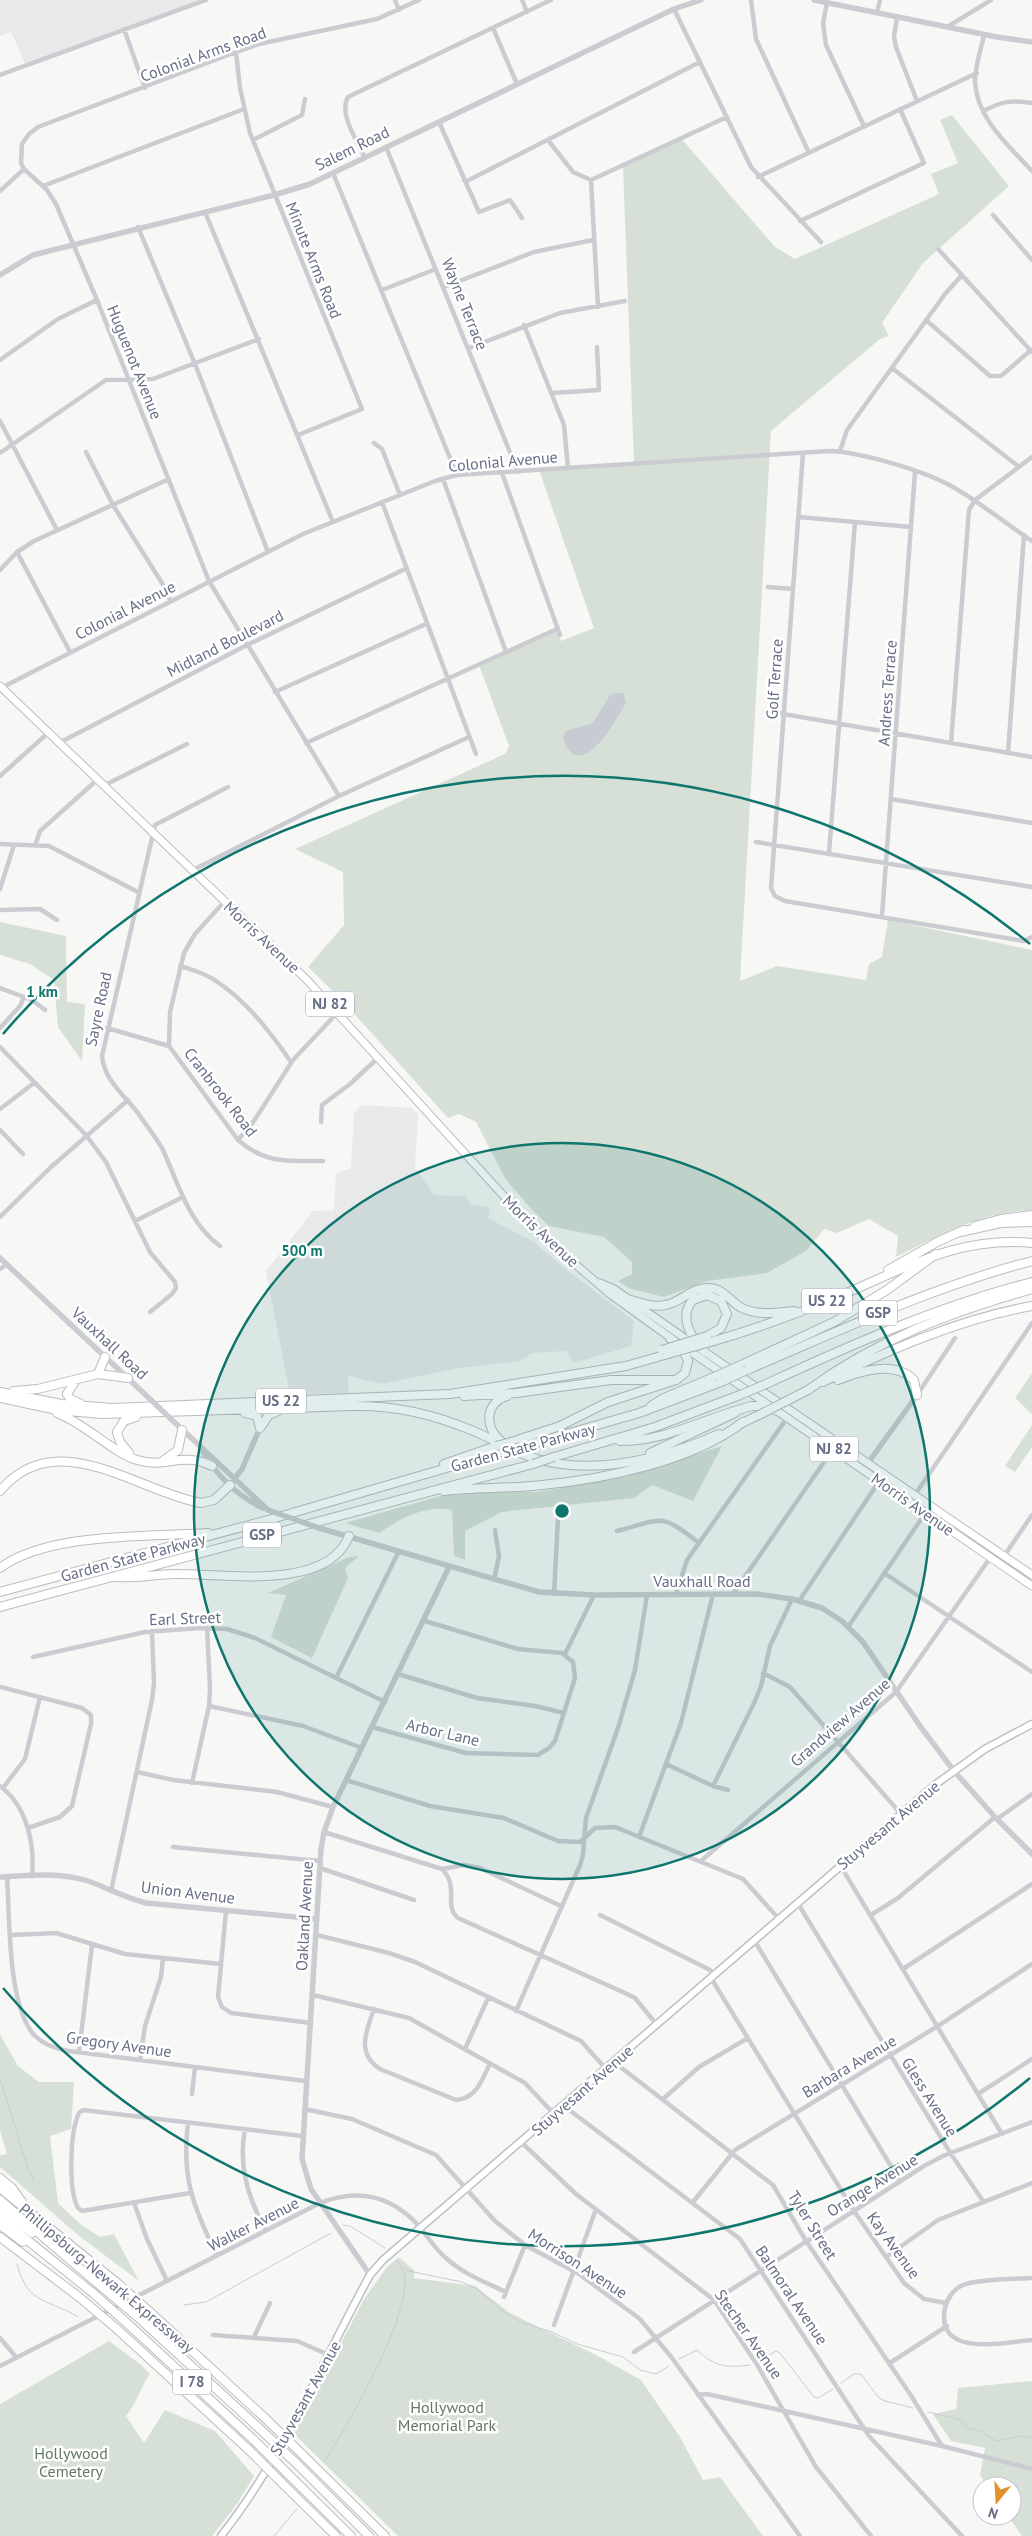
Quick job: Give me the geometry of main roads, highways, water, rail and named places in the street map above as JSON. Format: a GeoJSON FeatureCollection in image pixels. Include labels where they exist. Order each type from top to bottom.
{"type":"FeatureCollection","features":[{"type":"Feature","properties":{"kind":"highway"},"geometry":{"type":"LineString","coordinates":[[844,1294],[960,1232],[994,1220],[1032,1215]]}},
{"type":"Feature","properties":{"kind":"highway"},"geometry":{"type":"LineString","coordinates":[[960,1232],[1001,1223],[1032,1222]]}},
{"type":"Feature","properties":{"kind":"highway","name":"US 22"},"geometry":{"type":"LineString","coordinates":[[0,1391],[87,1407],[121,1408],[450,1394],[626,1366],[665,1352],[714,1341],[811,1308],[936,1254],[980,1243],[1032,1243]]}},
{"type":"Feature","properties":{"kind":"highway"},"geometry":{"type":"LineString","coordinates":[[639,1413],[664,1398],[834,1322],[887,1290],[936,1254]]}},
{"type":"Feature","properties":{"kind":"highway","name":"Garden State Parkway"},"geometry":{"type":"LineString","coordinates":[[0,1592],[227,1531],[639,1413],[720,1382],[920,1296],[980,1275],[1032,1261]]}},
{"type":"Feature","properties":{"kind":"highway","name":"Garden State Parkway"},"geometry":{"type":"LineString","coordinates":[[0,1607],[613,1441],[674,1421],[740,1395],[930,1313],[1032,1282]]}},
{"type":"Feature","properties":{"kind":"highway"},"geometry":{"type":"LineString","coordinates":[[627,1298],[658,1306],[672,1304],[694,1291],[706,1288],[721,1291],[738,1306],[751,1311],[766,1313],[811,1308]]}},
{"type":"Feature","properties":{"kind":"highway"},"geometry":{"type":"LineString","coordinates":[[808,1390],[849,1362],[897,1336],[974,1306],[1032,1289]]}},
{"type":"Feature","properties":{"kind":"highway"},"geometry":{"type":"LineString","coordinates":[[665,1352],[707,1336],[721,1328],[726,1320],[727,1311],[719,1299],[704,1295],[691,1302],[686,1315],[691,1336],[705,1352]]}},
{"type":"Feature","properties":{"kind":"highway","name":"US 22"},"geometry":{"type":"LineString","coordinates":[[0,1398],[41,1407],[93,1414],[365,1406],[397,1409],[458,1425],[527,1455],[570,1465],[601,1465],[627,1462],[681,1449],[761,1414],[884,1354],[942,1331],[994,1314],[1032,1306]]}},
{"type":"Feature","properties":{"kind":"highway"},"geometry":{"type":"LineString","coordinates":[[411,1478],[458,1458],[560,1426],[616,1399],[676,1380],[685,1373],[688,1361],[683,1350],[670,1338]]}},
{"type":"Feature","properties":{"kind":"highway"},"geometry":{"type":"LineString","coordinates":[[98,1374],[105,1357]]}},
{"type":"Feature","properties":{"kind":"highway"},"geometry":{"type":"LineString","coordinates":[[808,1390],[862,1372],[886,1369],[900,1371],[912,1378],[917,1394]]}},
{"type":"Feature","properties":{"kind":"highway"},"geometry":{"type":"LineString","coordinates":[[0,1391],[29,1391],[98,1374],[128,1378]]}},
{"type":"Feature","properties":{"kind":"highway"},"geometry":{"type":"LineString","coordinates":[[76,1380],[67,1391],[67,1396],[87,1407]]}},
{"type":"Feature","properties":{"kind":"highway"},"geometry":{"type":"LineString","coordinates":[[450,1394],[468,1396],[516,1393],[611,1380],[676,1380]]}},
{"type":"Feature","properties":{"kind":"highway"},"geometry":{"type":"LineString","coordinates":[[516,1393],[494,1403],[489,1413],[489,1425],[496,1437],[527,1455]]}},
{"type":"Feature","properties":{"kind":"highway"},"geometry":{"type":"LineString","coordinates":[[613,1441],[634,1441],[671,1434],[746,1407],[761,1406],[777,1411]]}},
{"type":"Feature","properties":{"kind":"highway"},"geometry":{"type":"LineString","coordinates":[[41,1407],[74,1420],[125,1454],[141,1461],[159,1462],[189,1458],[212,1466]]}},
{"type":"Feature","properties":{"kind":"highway"},"geometry":{"type":"LineString","coordinates":[[627,1462],[658,1450],[746,1407]]}},
{"type":"Feature","properties":{"kind":"highway"},"geometry":{"type":"LineString","coordinates":[[230,1410],[255,1415],[259,1420],[260,1428],[269,1415],[282,1408]]}},
{"type":"Feature","properties":{"kind":"highway"},"geometry":{"type":"LineString","coordinates":[[141,1461],[127,1451],[120,1442],[117,1434],[119,1427],[126,1420],[157,1413]]}},
{"type":"Feature","properties":{"kind":"highway"},"geometry":{"type":"LineString","coordinates":[[412,1495],[474,1488],[548,1484],[636,1468],[697,1448],[728,1434],[743,1422]]}},
{"type":"Feature","properties":{"kind":"highway"},"geometry":{"type":"LineString","coordinates":[[159,1462],[178,1450],[182,1430]]}},
{"type":"Feature","properties":{"kind":"highway"},"geometry":{"type":"LineString","coordinates":[[0,1491],[23,1472],[40,1465],[63,1462],[96,1466],[199,1503],[212,1501],[232,1481]]}},
{"type":"Feature","properties":{"kind":"highway"},"geometry":{"type":"LineString","coordinates":[[0,1568],[22,1556],[86,1539],[227,1531]]}},
{"type":"Feature","properties":{"kind":"highway"},"geometry":{"type":"LineString","coordinates":[[111,1576],[136,1579],[178,1574],[239,1578],[277,1576],[305,1569],[329,1560],[343,1549],[349,1536]]}},
{"type":"Feature","properties":{"kind":"highway"},"geometry":{"type":"LineString","coordinates":[[0,2178],[12,2188],[26,2207]]}},
{"type":"Feature","properties":{"kind":"highway","name":"Phillipsburg-Newark Expressway"},"geometry":{"type":"LineString","coordinates":[[0,2188],[26,2207],[150,2312],[266,2419],[385,2536]]}},
{"type":"Feature","properties":{"kind":"highway"},"geometry":{"type":"LineString","coordinates":[[0,2200],[102,2288]]}},
{"type":"Feature","properties":{"kind":"highway","name":"Phillipsburg-Newark Expressway"},"geometry":{"type":"LineString","coordinates":[[0,2209],[140,2319],[297,2464],[369,2536]]}},
{"type":"Feature","properties":{"kind":"highway","name":"Phillipsburg-Newark Expressway"},"geometry":{"type":"LineString","coordinates":[[0,2218],[93,2293],[128,2324],[255,2441],[351,2536]]}},
{"type":"Feature","properties":{"kind":"highway"},"geometry":{"type":"LineString","coordinates":[[0,2225],[93,2293]]}},
{"type":"Feature","properties":{"kind":"highway","name":"Phillipsburg-Newark Expressway"},"geometry":{"type":"LineString","coordinates":[[0,2237],[117,2329],[249,2450],[336,2536]]}},
{"type":"Feature","properties":{"kind":"main road","name":"Morris Avenue"},"geometry":{"type":"LineString","coordinates":[[1,687],[338,1012],[526,1221],[558,1251],[599,1282],[610,1294],[670,1338],[787,1418],[912,1498],[930,1506],[1032,1575]]}},
{"type":"Feature","properties":{"kind":"main road","name":"Morris Avenue"},"geometry":{"type":"LineString","coordinates":[[599,1282],[627,1298],[868,1463],[882,1478]]}},
{"type":"Feature","properties":{"kind":"main road","name":"Morris Avenue"},"geometry":{"type":"LineString","coordinates":[[912,1498],[926,1512],[990,1558],[1031,1583]]}},
{"type":"Feature","properties":{"kind":"main road","name":"Stuyvesant Avenue"},"geometry":{"type":"LineString","coordinates":[[222,2535],[250,2496],[329,2355],[370,2275],[392,2251],[522,2142],[553,2113],[564,2106],[900,1814],[985,1749],[1032,1724]]}},
{"type":"Feature","properties":{"kind":"waterway"},"geometry":{"type":"LineString","coordinates":[[0,2078],[28,2169],[34,2180]]}},
{"type":"Feature","properties":{"kind":"waterway"},"geometry":{"type":"LineString","coordinates":[[343,2225],[350,2226],[385,2248]]}},
{"type":"Feature","properties":{"kind":"waterway"},"geometry":{"type":"LineString","coordinates":[[184,2305],[206,2302],[331,2233]]}},
{"type":"Feature","properties":{"kind":"waterway"},"geometry":{"type":"LineString","coordinates":[[324,2462],[374,2374],[396,2323],[403,2300],[405,2281],[403,2270],[397,2261]]}},
{"type":"Feature","properties":{"kind":"waterway"},"geometry":{"type":"LineString","coordinates":[[17,2264],[22,2278],[33,2294],[78,2317]]}},
{"type":"Feature","properties":{"kind":"waterway"},"geometry":{"type":"LineString","coordinates":[[403,2268],[409,2271],[462,2282],[476,2288],[505,2313],[523,2323],[552,2332],[577,2344],[623,2357],[640,2370],[656,2374],[669,2366]]}},
{"type":"Feature","properties":{"kind":"waterway"},"geometry":{"type":"LineString","coordinates":[[679,2359],[697,2350],[703,2356],[721,2365],[750,2365]]}},
{"type":"Feature","properties":{"kind":"waterway"},"geometry":{"type":"LineString","coordinates":[[760,2360],[776,2351],[780,2353],[814,2397],[818,2398],[833,2389]]}},
{"type":"Feature","properties":{"kind":"waterway"},"geometry":{"type":"LineString","coordinates":[[841,2383],[854,2374],[861,2374],[879,2398],[913,2408]]}},
{"type":"Feature","properties":{"kind":"waterway"},"geometry":{"type":"LineString","coordinates":[[928,2412],[958,2419],[970,2429],[981,2431],[996,2441],[1020,2436],[1032,2438]]}},
{"type":"Feature","properties":{"kind":"waterway"},"geometry":{"type":"LineString","coordinates":[[274,2536],[297,2509]]}},
{"type":"Feature","properties":{"kind":"park label","name":"Hollywood Memorial Park"},"geometry":{"type":"Point","coordinates":[447,2416]}},
{"type":"Feature","properties":{"kind":"park label","name":"Hollywood Cemetery"},"geometry":{"type":"Point","coordinates":[71,2462]}}]}
